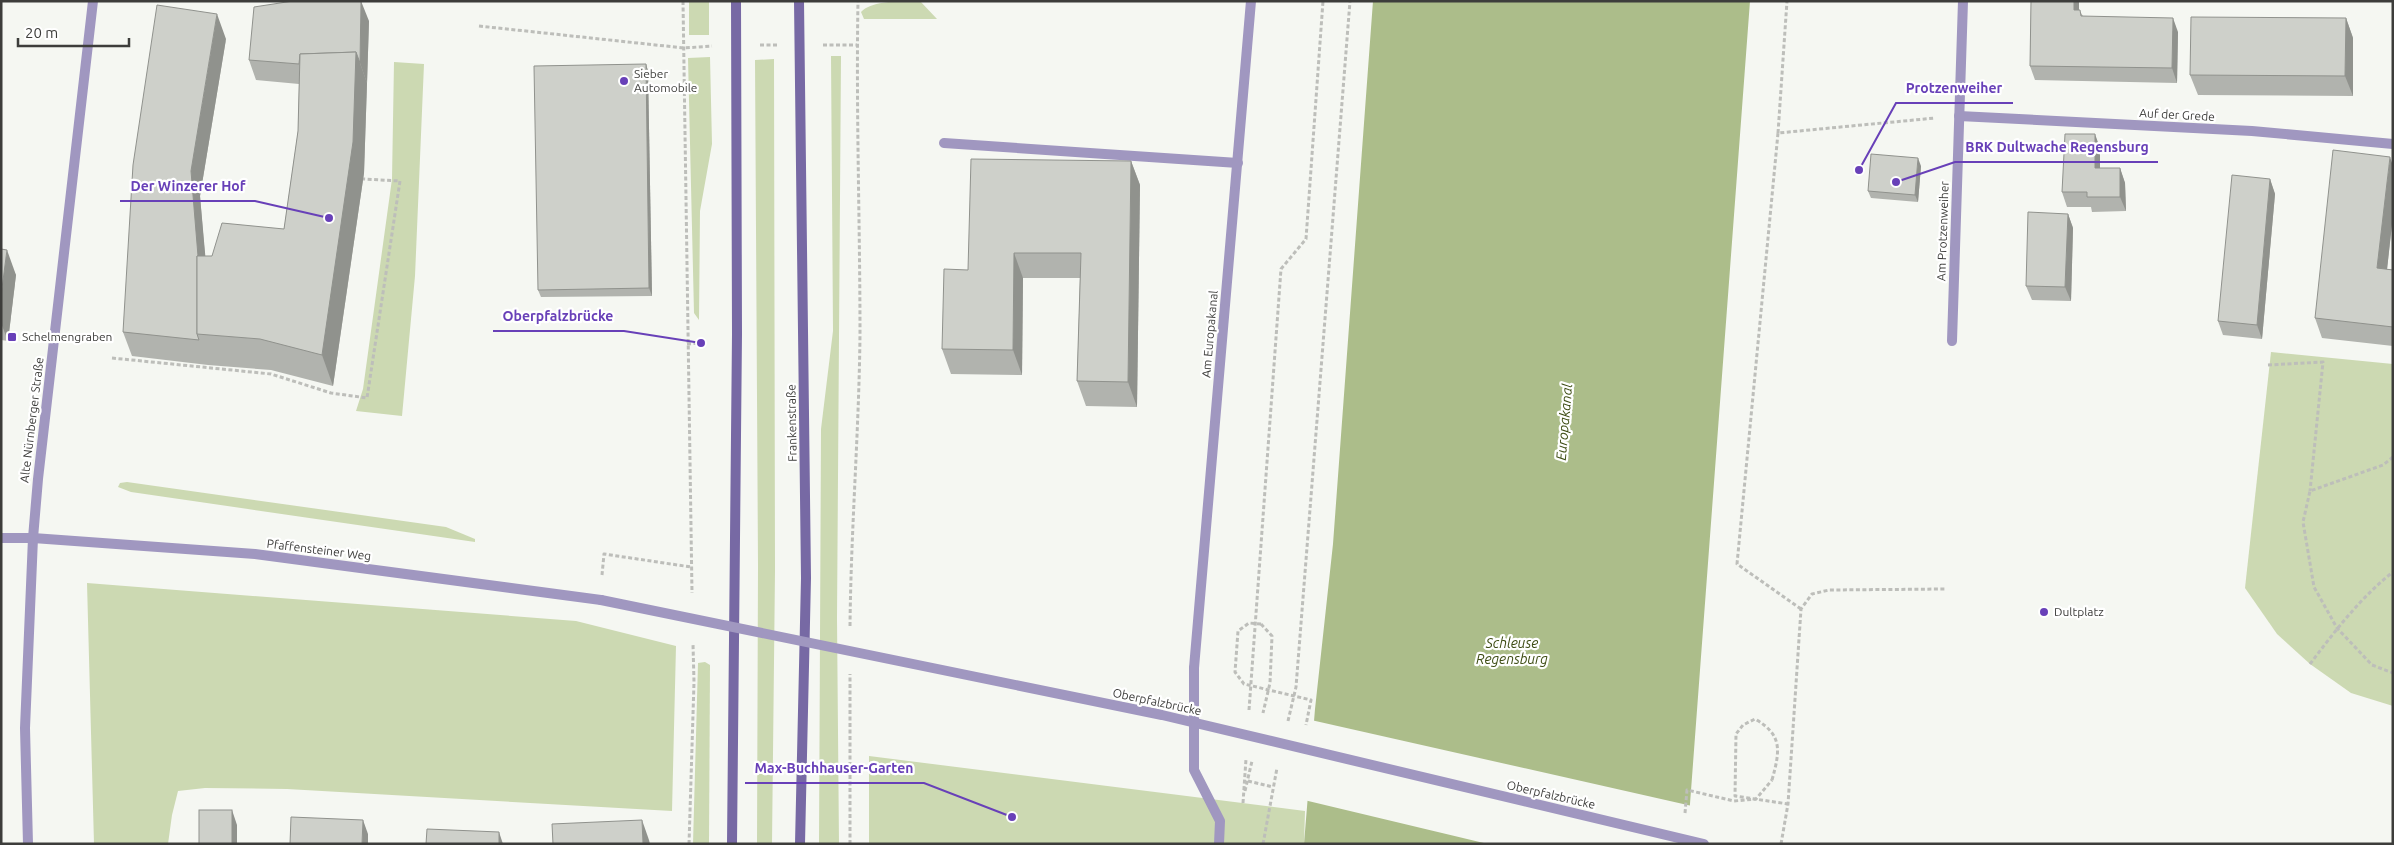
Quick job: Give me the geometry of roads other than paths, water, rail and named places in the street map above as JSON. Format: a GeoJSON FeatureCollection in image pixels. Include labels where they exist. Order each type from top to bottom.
{"type":"FeatureCollection","features":[{"type":"Feature","properties":{"kind":"main road"},"geometry":{"type":"LineString","coordinates":[[732,844],[736,1]]}},
{"type":"Feature","properties":{"kind":"main road","name":"Frankenstraße"},"geometry":{"type":"LineString","coordinates":[[799,1],[806,578],[800,844]]}},
{"type":"Feature","properties":{"kind":"street","name":"Alte Nürnberger Straße"},"geometry":{"type":"LineString","coordinates":[[28,844],[25,728],[33,538],[93,1]]}},
{"type":"Feature","properties":{"kind":"street","name":"Am Europakanal"},"geometry":{"type":"LineString","coordinates":[[1219,844],[1220,821],[1194,770],[1194,668],[1251,1]]}},
{"type":"Feature","properties":{"kind":"street","name":"Am Protzenweiher"},"geometry":{"type":"LineString","coordinates":[[1952,341],[1963,1]]}},
{"type":"Feature","properties":{"kind":"street","name":"Auf der Grede"},"geometry":{"type":"LineString","coordinates":[[1959,116],[2252,132],[2393,144]]}},
{"type":"Feature","properties":{"kind":"street"},"geometry":{"type":"LineString","coordinates":[[944,142],[1238,163]]}},
{"type":"Feature","properties":{"kind":"street"},"geometry":{"type":"LineString","coordinates":[[1,538],[33,538]]}},
{"type":"Feature","properties":{"kind":"street","name":"Pfaffensteiner Weg"},"geometry":{"type":"LineString","coordinates":[[33,538],[255,554],[601,600]]}},
{"type":"Feature","properties":{"kind":"street","name":"Oberpfalzbrücke"},"geometry":{"type":"LineString","coordinates":[[601,600],[1162,715],[1704,844]]}},
{"type":"Feature","properties":{"kind":"water","name":"Schleuse Regensburg"},"geometry":{"type":"Polygon","coordinates":[[[1373,1],[1750,1],[1687,844],[1304,844],[1315,709],[1333,544],[1373,1]]]}},
{"type":"Feature","properties":{"kind":"place","name":"Sieber Automobile"},"geometry":{"type":"Point","coordinates":[624,81]}},
{"type":"Feature","properties":{"kind":"place","name":"Protzenweiher"},"geometry":{"type":"Point","coordinates":[1859,170]}},
{"type":"Feature","properties":{"kind":"place","name":"BRK Dultwache Regensburg"},"geometry":{"type":"Point","coordinates":[1896,182]}},
{"type":"Feature","properties":{"kind":"place","name":"Der Winzerer Hof"},"geometry":{"type":"Point","coordinates":[329,218]}},
{"type":"Feature","properties":{"kind":"place","name":"Schelmengraben"},"geometry":{"type":"Point","coordinates":[12,337]}},
{"type":"Feature","properties":{"kind":"place","name":"Oberpfalzbrücke"},"geometry":{"type":"Point","coordinates":[701,343]}},
{"type":"Feature","properties":{"kind":"place","name":"Dultplatz"},"geometry":{"type":"Point","coordinates":[2044,612]}},
{"type":"Feature","properties":{"kind":"place","name":"Max-Buchhauser-Garten"},"geometry":{"type":"Point","coordinates":[1012,817]}},
{"type":"Feature","properties":{"kind":"water label","name":"Europakanal"},"geometry":{"type":"Point","coordinates":[1564,422]}}]}
